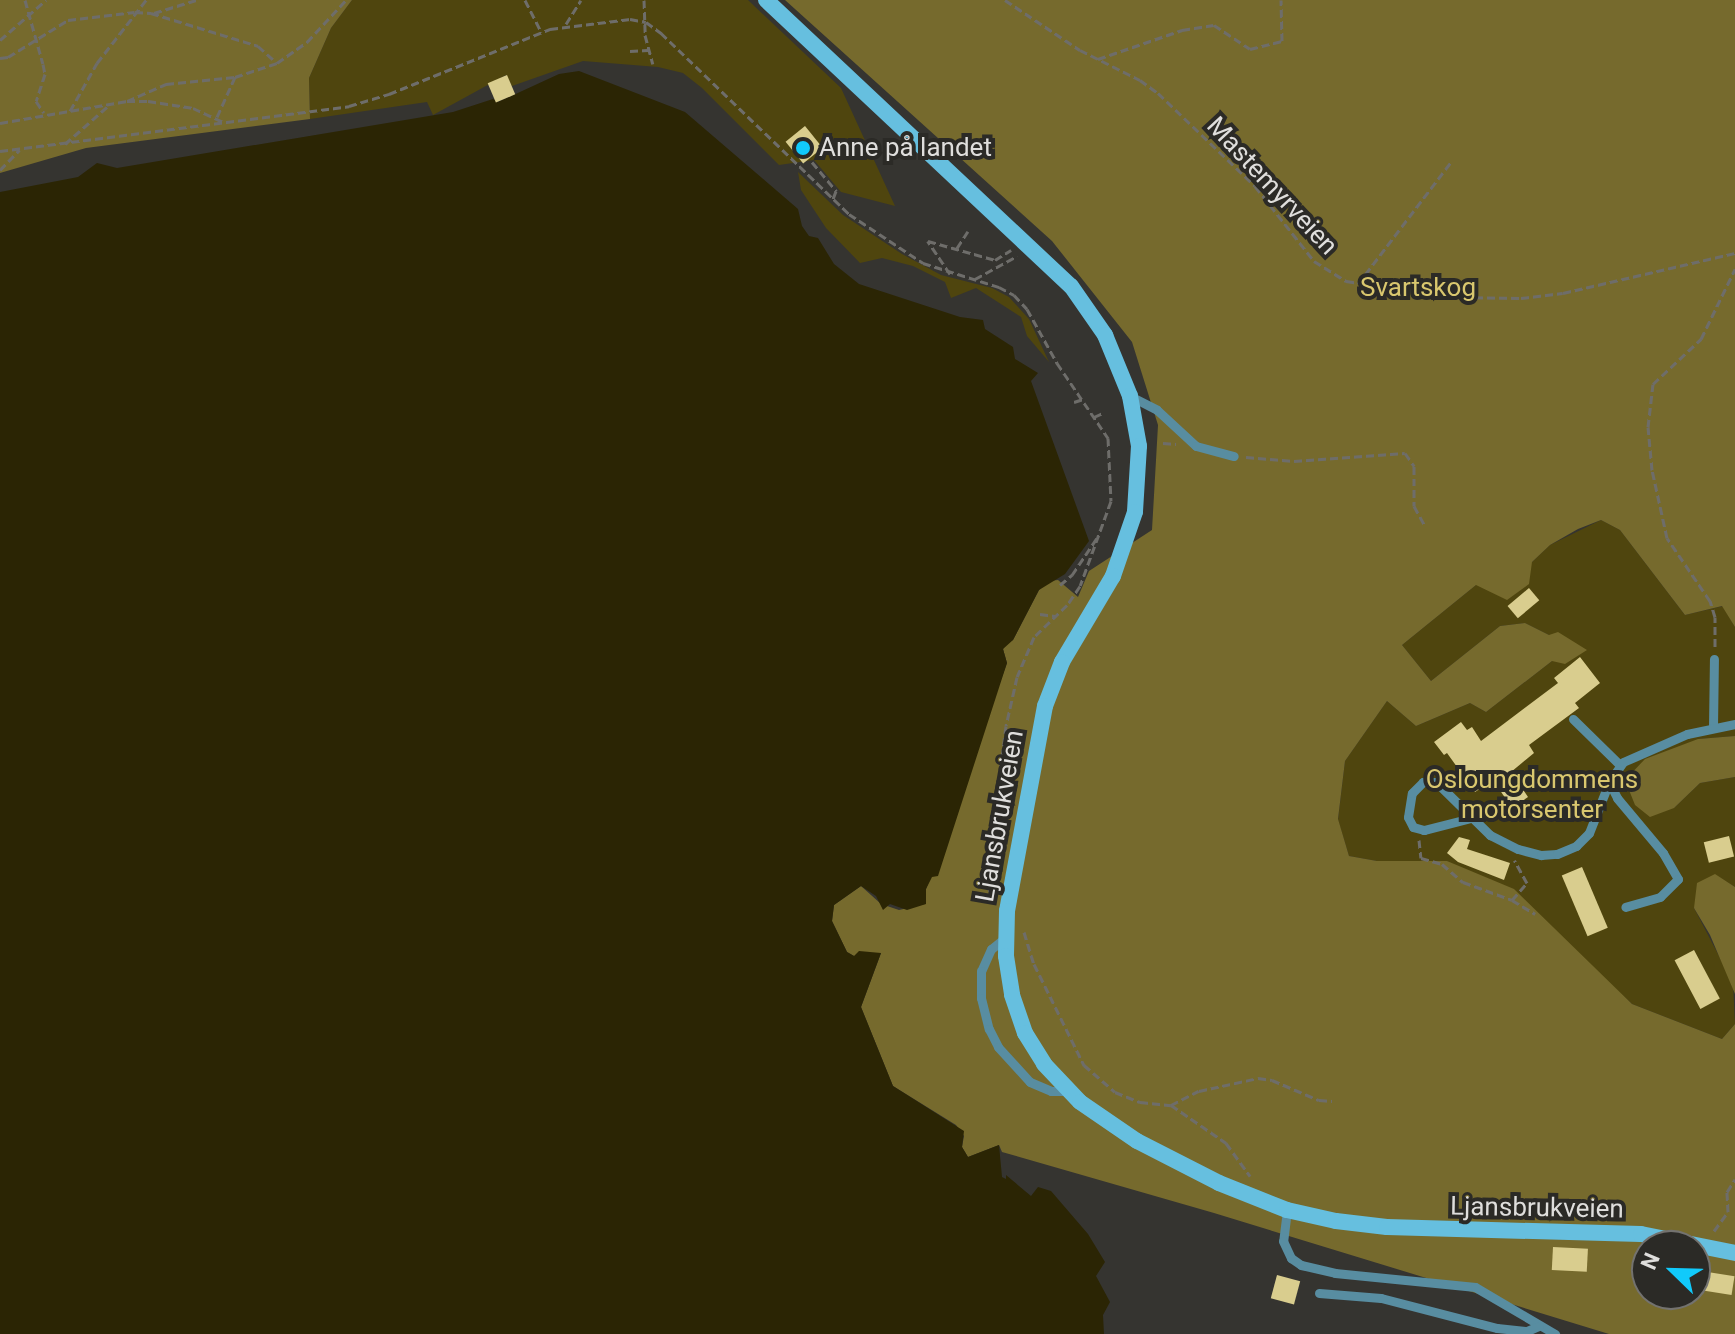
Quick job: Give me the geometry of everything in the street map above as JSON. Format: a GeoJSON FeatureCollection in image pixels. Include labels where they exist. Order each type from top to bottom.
{"type":"FeatureCollection","features":[{"type":"Feature","properties":{"kind":"main road","name":"Ljansbrukveien"},"geometry":{"type":"LineString","coordinates":[[766,0],[1023,247],[1071,286],[1096,317],[1114,352],[1130,396],[1140,470],[1135,512],[1113,576],[1062,662],[1045,706],[1013,865],[1006,937],[1008,974],[1018,1015],[1034,1049],[1067,1091],[1096,1114],[1162,1155],[1219,1183],[1287,1210],[1357,1224],[1615,1232],[1735,1253]]}},
{"type":"Feature","properties":{"kind":"lane"},"geometry":{"type":"LineString","coordinates":[[1130,396],[1157,410],[1196,446],[1234,456]]}},
{"type":"Feature","properties":{"kind":"lane"},"geometry":{"type":"LineString","coordinates":[[1713,727],[1714,659]]}},
{"type":"Feature","properties":{"kind":"lane"},"geometry":{"type":"LineString","coordinates":[[1573,719],[1620,765]]}},
{"type":"Feature","properties":{"kind":"lane"},"geometry":{"type":"LineString","coordinates":[[1471,818],[1419,829],[1413,827],[1408,817],[1416,786],[1429,780],[1445,789],[1490,835],[1512,846],[1541,855],[1557,854],[1576,846],[1595,824],[1609,782],[1620,765],[1642,752],[1713,727],[1735,724]]}},
{"type":"Feature","properties":{"kind":"lane"},"geometry":{"type":"LineString","coordinates":[[1609,782],[1617,798],[1663,853],[1678,879],[1660,897],[1625,907]]}},
{"type":"Feature","properties":{"kind":"lane"},"geometry":{"type":"LineString","coordinates":[[1006,937],[991,949],[981,971],[981,998],[989,1029],[998,1047],[1030,1082],[1051,1091],[1067,1091]]}},
{"type":"Feature","properties":{"kind":"lane"},"geometry":{"type":"LineString","coordinates":[[1287,1210],[1283,1241],[1291,1258],[1301,1265],[1335,1273],[1475,1287],[1555,1334]]}},
{"type":"Feature","properties":{"kind":"lane"},"geometry":{"type":"LineString","coordinates":[[1319,1293],[1381,1298],[1497,1328],[1527,1331],[1539,1326]]}},
{"type":"Feature","properties":{"kind":"path"},"geometry":{"type":"LineString","coordinates":[[25,0],[45,74],[36,101],[45,115]]}},
{"type":"Feature","properties":{"kind":"path"},"geometry":{"type":"LineString","coordinates":[[0,40],[46,0]]}},
{"type":"Feature","properties":{"kind":"path"},"geometry":{"type":"LineString","coordinates":[[70,111],[97,63],[146,0]]}},
{"type":"Feature","properties":{"kind":"path"},"geometry":{"type":"LineString","coordinates":[[151,13],[196,0]]}},
{"type":"Feature","properties":{"kind":"path"},"geometry":{"type":"LineString","coordinates":[[127,101],[166,84],[235,77],[277,63],[307,42],[346,0]]}},
{"type":"Feature","properties":{"kind":"path"},"geometry":{"type":"LineString","coordinates":[[525,0],[541,32]]}},
{"type":"Feature","properties":{"kind":"path"},"geometry":{"type":"LineString","coordinates":[[566,24],[581,0]]}},
{"type":"Feature","properties":{"kind":"path"},"geometry":{"type":"LineString","coordinates":[[644,0],[648,50],[653,64]]}},
{"type":"Feature","properties":{"kind":"path","name":"Mastemyrveien"},"geometry":{"type":"LineString","coordinates":[[1005,0],[1158,93],[1255,186],[1314,261],[1335,277],[1358,284],[1451,297],[1543,296],[1735,253]]}},
{"type":"Feature","properties":{"kind":"path"},"geometry":{"type":"LineString","coordinates":[[1098,59],[1182,30],[1214,25],[1250,49],[1282,41],[1281,0]]}},
{"type":"Feature","properties":{"kind":"path"},"geometry":{"type":"LineString","coordinates":[[0,58],[68,20],[135,12],[151,13],[258,46],[277,63]]}},
{"type":"Feature","properties":{"kind":"path"},"geometry":{"type":"LineString","coordinates":[[0,151],[65,145],[361,103],[566,24],[615,19],[646,22],[715,82],[833,199],[907,254],[950,274],[999,287],[1021,301],[1111,445],[1107,482],[1110,506],[1080,586],[1034,637],[1025,654],[1006,726],[988,880],[991,907],[1006,937]]}},
{"type":"Feature","properties":{"kind":"path"},"geometry":{"type":"LineString","coordinates":[[630,51],[648,50]]}},
{"type":"Feature","properties":{"kind":"path"},"geometry":{"type":"LineString","coordinates":[[217,118],[235,77]]}},
{"type":"Feature","properties":{"kind":"path"},"geometry":{"type":"LineString","coordinates":[[0,123],[127,101],[172,103],[223,122]]}},
{"type":"Feature","properties":{"kind":"path"},"geometry":{"type":"LineString","coordinates":[[65,145],[110,104]]}},
{"type":"Feature","properties":{"kind":"path"},"geometry":{"type":"LineString","coordinates":[[0,170],[19,150]]}},
{"type":"Feature","properties":{"kind":"path"},"geometry":{"type":"LineString","coordinates":[[812,162],[836,191],[833,199]]}},
{"type":"Feature","properties":{"kind":"path"},"geometry":{"type":"LineString","coordinates":[[1358,284],[1451,162]]}},
{"type":"Feature","properties":{"kind":"path"},"geometry":{"type":"LineString","coordinates":[[957,248],[968,231]]}},
{"type":"Feature","properties":{"kind":"path"},"geometry":{"type":"LineString","coordinates":[[950,274],[927,243],[957,248],[995,260],[1023,247]]}},
{"type":"Feature","properties":{"kind":"path"},"geometry":{"type":"LineString","coordinates":[[974,280],[1023,247]]}},
{"type":"Feature","properties":{"kind":"path"},"geometry":{"type":"LineString","coordinates":[[1714,659],[1715,617],[1703,588],[1679,559],[1667,538],[1652,470],[1648,427],[1653,384],[1701,339],[1735,269]]}},
{"type":"Feature","properties":{"kind":"path"},"geometry":{"type":"LineString","coordinates":[[1074,402],[1083,399]]}},
{"type":"Feature","properties":{"kind":"path"},"geometry":{"type":"LineString","coordinates":[[1094,417],[1103,413]]}},
{"type":"Feature","properties":{"kind":"path"},"geometry":{"type":"LineString","coordinates":[[1111,445],[1117,443]]}},
{"type":"Feature","properties":{"kind":"path"},"geometry":{"type":"LineString","coordinates":[[1234,456],[1294,461],[1405,453],[1414,466],[1414,506],[1424,524]]}},
{"type":"Feature","properties":{"kind":"path"},"geometry":{"type":"LineString","coordinates":[[1060,585],[1072,575],[1101,532]]}},
{"type":"Feature","properties":{"kind":"path"},"geometry":{"type":"LineString","coordinates":[[1040,614],[1056,616]]}},
{"type":"Feature","properties":{"kind":"path"},"geometry":{"type":"LineString","coordinates":[[1419,829],[1418,850],[1421,858],[1442,864],[1463,882],[1512,900],[1535,914]]}},
{"type":"Feature","properties":{"kind":"path"},"geometry":{"type":"LineString","coordinates":[[1512,846],[1514,863],[1527,883],[1512,900]]}},
{"type":"Feature","properties":{"kind":"path"},"geometry":{"type":"LineString","coordinates":[[1022,922],[1034,964],[1084,1065],[1115,1092],[1140,1102],[1171,1105],[1226,1143],[1255,1185]]}},
{"type":"Feature","properties":{"kind":"path"},"geometry":{"type":"LineString","coordinates":[[1171,1105],[1199,1091],[1258,1078],[1272,1080],[1319,1100],[1332,1101]]}},
{"type":"Feature","properties":{"kind":"path"},"geometry":{"type":"LineString","coordinates":[[1715,1248],[1713,1231],[1728,1212],[1727,1192],[1735,1179]]}},
{"type":"Feature","properties":{"kind":"green space"},"geometry":{"type":"Polygon","coordinates":[[[0,0],[352,0],[331,28],[309,78],[310,119],[86,148],[0,173],[0,0]]]}},
{"type":"Feature","properties":{"kind":"green space"},"geometry":{"type":"Polygon","coordinates":[[[352,0],[748,0],[841,88],[895,206],[841,192],[814,160],[779,165],[702,88],[683,73],[658,67],[583,61],[512,86],[506,75],[433,115],[427,102],[310,119],[309,78],[331,28],[352,0]]]}},
{"type":"Feature","properties":{"kind":"green space","name":"Svartskog"},"geometry":{"type":"Polygon","coordinates":[[[785,0],[1735,0],[1735,627],[1722,606],[1685,615],[1620,530],[1601,520],[1578,529],[1550,545],[1532,562],[1529,584],[1507,600],[1476,585],[1402,645],[1431,681],[1500,626],[1525,623],[1549,635],[1558,632],[1587,650],[1565,664],[1552,661],[1486,712],[1470,703],[1416,726],[1387,701],[1345,761],[1338,819],[1349,856],[1377,861],[1447,861],[1514,889],[1632,1004],[1722,1039],[1735,1024],[1735,1334],[1609,1334],[1214,1213],[1002,1152],[999,1145],[968,1157],[962,1147],[964,1136],[956,1125],[893,1086],[861,1007],[881,953],[854,956],[847,952],[832,921],[834,905],[861,886],[881,904],[899,910],[925,904],[926,889],[1007,663],[1003,649],[1006,643],[1013,640],[1039,590],[1048,581],[1058,580],[1078,597],[1089,571],[1152,530],[1158,425],[1132,342],[1052,241],[785,0]]]}},
{"type":"Feature","properties":{"kind":"green space"},"geometry":{"type":"Polygon","coordinates":[[[798,172],[843,215],[902,254],[941,275],[992,288],[1009,297],[1029,319],[1049,362],[1027,336],[1021,317],[976,288],[951,298],[945,282],[913,266],[882,258],[860,263],[826,228],[801,190],[798,172]]]}},
{"type":"Feature","properties":{"kind":"green space","name":"Osloungdommens motorsenter"},"geometry":{"type":"Polygon","coordinates":[[[1601,520],[1620,530],[1685,615],[1723,606],[1735,627],[1735,736],[1698,739],[1674,808],[1700,783],[1735,777],[1735,887],[1715,875],[1694,908],[1733,983],[1735,1024],[1722,1039],[1632,1004],[1576,952],[1447,861],[1377,861],[1349,856],[1338,820],[1345,761],[1387,701],[1416,726],[1470,703],[1486,712],[1552,661],[1549,635],[1525,623],[1500,626],[1431,681],[1402,645],[1476,585],[1532,562],[1550,545],[1601,520]]]}},
{"type":"Feature","properties":{"kind":"green space"},"geometry":{"type":"Polygon","coordinates":[[[1735,736],[1735,777],[1700,783],[1674,808],[1650,817],[1635,805],[1625,780],[1645,759],[1698,739],[1735,736]]]}},
{"type":"Feature","properties":{"kind":"green space"},"geometry":{"type":"Polygon","coordinates":[[[1715,874],[1735,887],[1735,994],[1710,935],[1694,908],[1697,883],[1715,874]]]}},
{"type":"Feature","properties":{"kind":"shaded area"},"geometry":{"type":"Polygon","coordinates":[[[579,71],[685,112],[798,209],[802,226],[809,236],[818,238],[834,264],[859,284],[960,317],[983,320],[985,329],[1013,347],[1015,359],[1038,373],[1031,381],[1089,541],[1065,574],[1039,590],[1013,640],[1003,649],[1007,663],[938,876],[932,877],[926,889],[926,904],[907,910],[890,904],[883,910],[876,896],[861,886],[834,905],[832,921],[847,952],[854,956],[859,951],[881,953],[861,1007],[893,1086],[964,1131],[962,1147],[968,1157],[999,1145],[1002,1177],[1006,1179],[1006,1175],[1031,1196],[1038,1187],[1051,1191],[1088,1234],[1105,1262],[1096,1276],[1110,1302],[1103,1315],[1104,1334],[0,1334],[0,192],[78,177],[97,163],[117,168],[453,112],[493,99],[498,102],[559,74],[579,71]]]}},
{"type":"Feature","properties":{"kind":"building"},"geometry":{"type":"Polygon","coordinates":[[[507,75],[515,94],[496,103],[488,83],[507,75]]]}},
{"type":"Feature","properties":{"kind":"building"},"geometry":{"type":"Polygon","coordinates":[[[805,126],[823,148],[803,163],[786,142],[805,126]]]}},
{"type":"Feature","properties":{"kind":"building"},"geometry":{"type":"Polygon","coordinates":[[[1529,588],[1539,600],[1518,618],[1508,606],[1529,588]]]}},
{"type":"Feature","properties":{"kind":"building"},"geometry":{"type":"Polygon","coordinates":[[[1580,657],[1600,683],[1575,703],[1579,708],[1529,745],[1534,753],[1511,772],[1528,797],[1512,808],[1493,780],[1475,792],[1447,753],[1444,755],[1434,742],[1461,722],[1467,730],[1472,727],[1481,741],[1558,683],[1554,678],[1580,657]]]}},
{"type":"Feature","properties":{"kind":"building"},"geometry":{"type":"Polygon","coordinates":[[[1729,836],[1734,856],[1709,863],[1704,842],[1729,836]]]}},
{"type":"Feature","properties":{"kind":"building"},"geometry":{"type":"Polygon","coordinates":[[[1459,837],[1470,840],[1467,849],[1510,863],[1504,880],[1458,862],[1447,853],[1459,837]]]}},
{"type":"Feature","properties":{"kind":"building"},"geometry":{"type":"Polygon","coordinates":[[[1582,867],[1608,928],[1588,936],[1562,876],[1582,867]]]}},
{"type":"Feature","properties":{"kind":"building"},"geometry":{"type":"Polygon","coordinates":[[[1694,950],[1720,999],[1700,1009],[1675,960],[1694,950]]]}},
{"type":"Feature","properties":{"kind":"building"},"geometry":{"type":"Polygon","coordinates":[[[1553,1247],[1588,1249],[1587,1272],[1552,1270],[1553,1247]]]}},
{"type":"Feature","properties":{"kind":"building"},"geometry":{"type":"Polygon","coordinates":[[[1711,1273],[1735,1276],[1732,1295],[1711,1292],[1711,1273]]]}},
{"type":"Feature","properties":{"kind":"building"},"geometry":{"type":"Polygon","coordinates":[[[1277,1275],[1300,1281],[1294,1304],[1271,1298],[1277,1275]]]}},
{"type":"Feature","properties":{"kind":"place","name":"Anne på landet"},"geometry":{"type":"Point","coordinates":[803,148]}}]}
